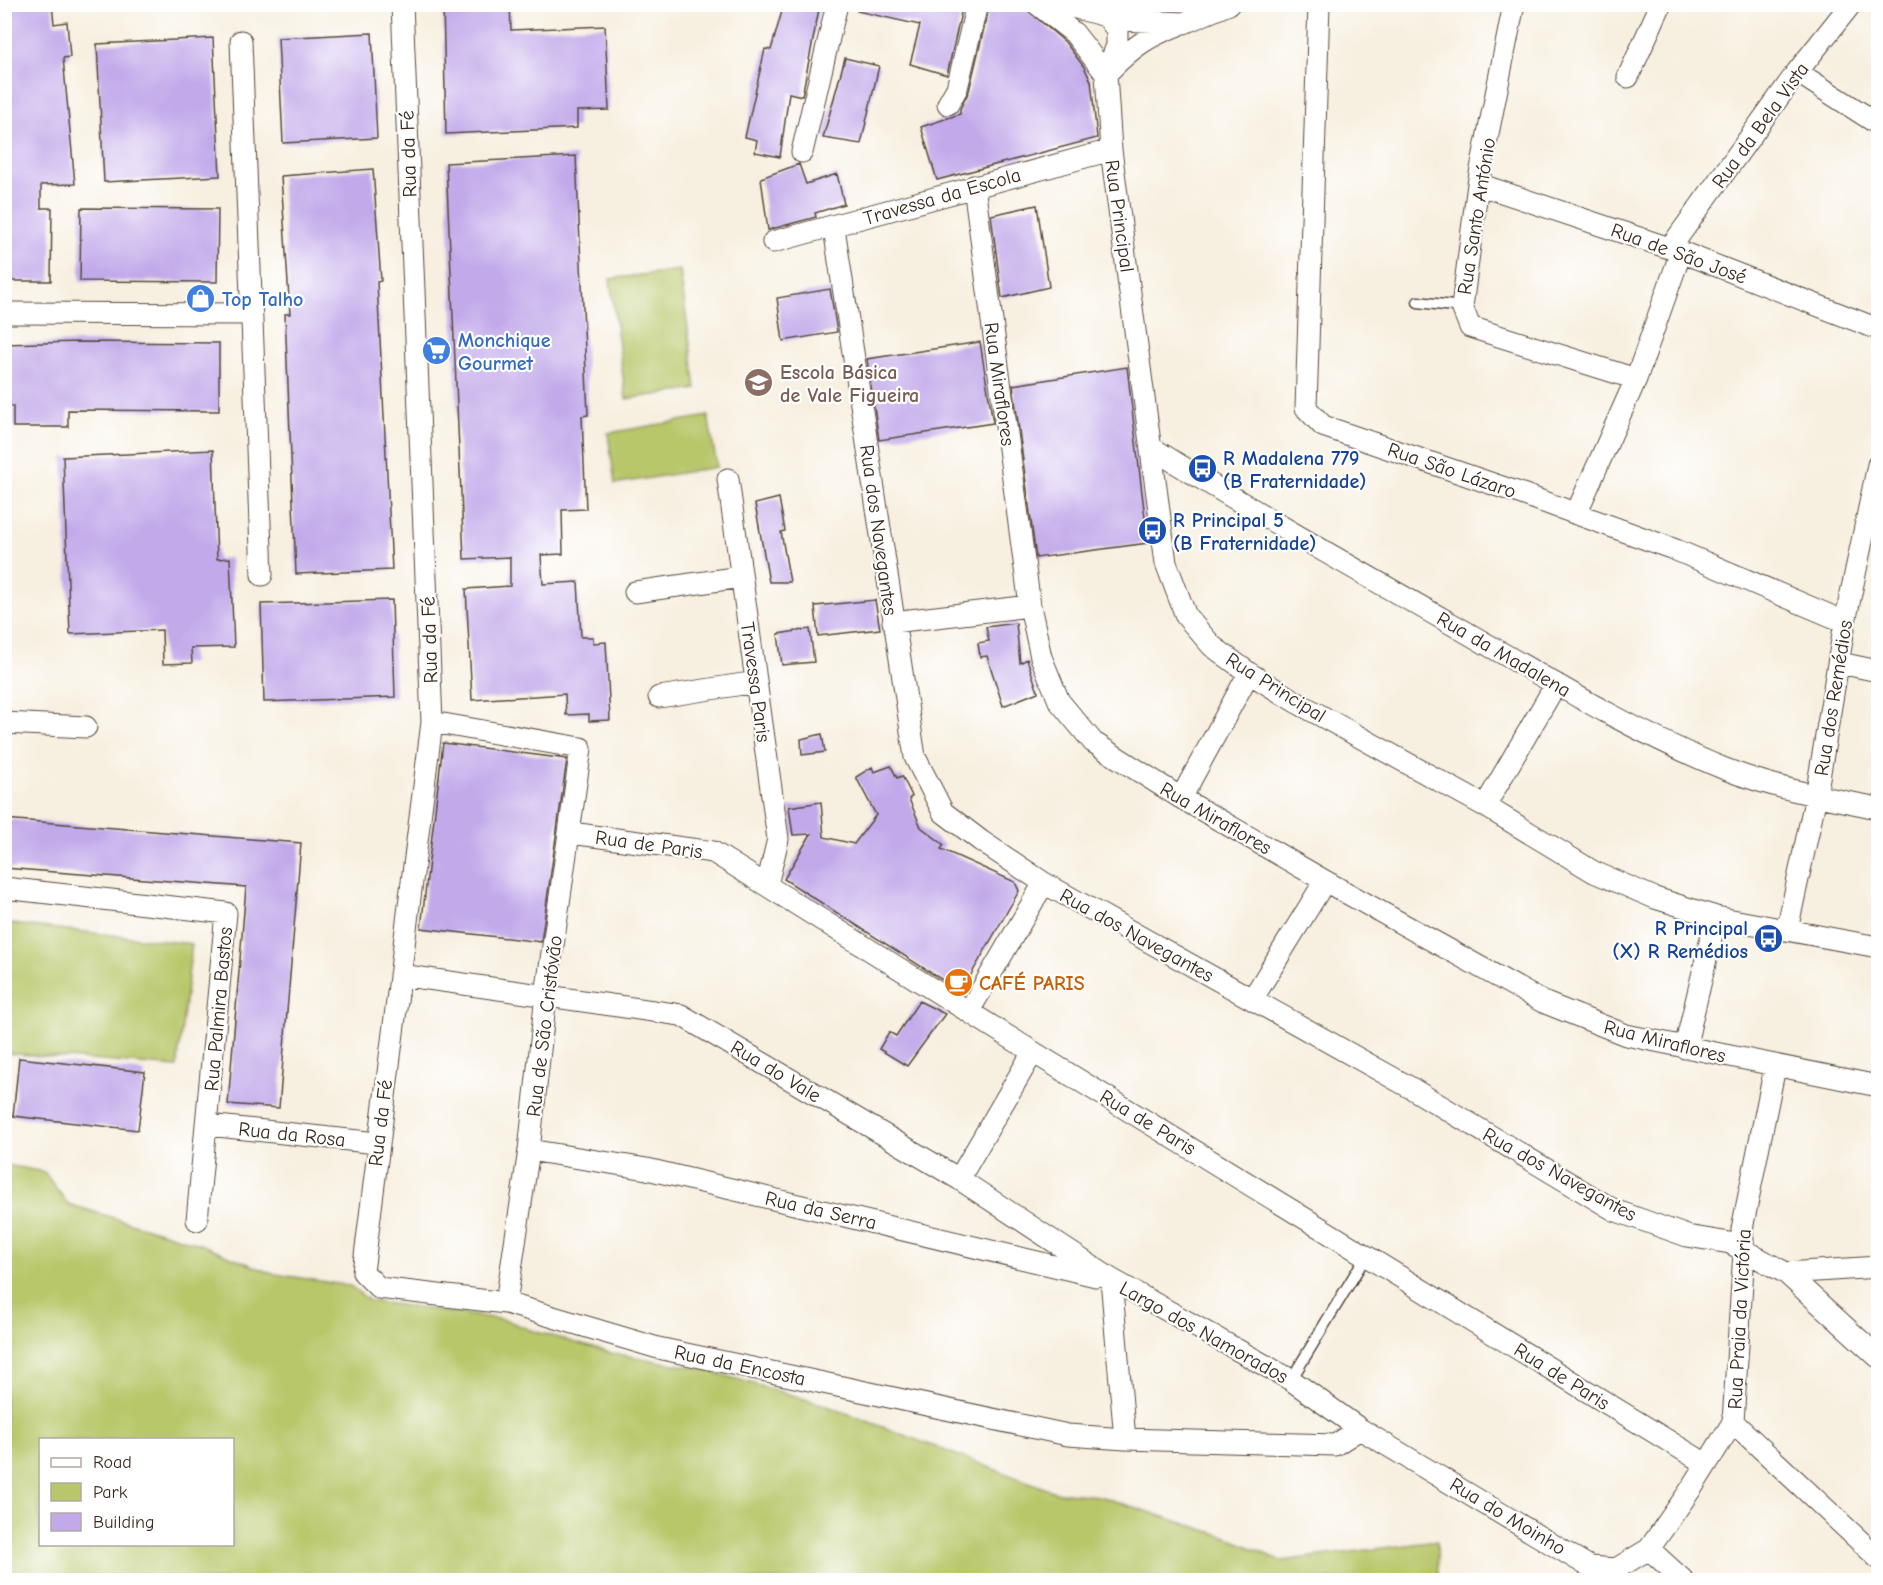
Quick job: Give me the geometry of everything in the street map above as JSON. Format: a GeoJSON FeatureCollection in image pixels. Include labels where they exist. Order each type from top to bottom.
{"type":"FeatureCollection","features":[{"type":"Feature","properties":{"kind":"street","name":"Rua da Fé"},"geometry":{"type":"LineString","coordinates":[[363,1272],[377,1143],[432,722],[402,4]]}},
{"type":"Feature","properties":{"kind":"street"},"geometry":{"type":"LineString","coordinates":[[802,152],[837,4]]}},
{"type":"Feature","properties":{"kind":"street"},"geometry":{"type":"LineString","coordinates":[[948,104],[957,88],[977,4]]}},
{"type":"Feature","properties":{"kind":"street"},"geometry":{"type":"LineString","coordinates":[[1037,4],[1074,33],[1092,53],[1106,74]]}},
{"type":"Feature","properties":{"kind":"street"},"geometry":{"type":"LineString","coordinates":[[1061,4],[1106,14],[1184,23]]}},
{"type":"Feature","properties":{"kind":"street"},"geometry":{"type":"LineString","coordinates":[[1106,74],[1130,49],[1149,36],[1229,4]]}},
{"type":"Feature","properties":{"kind":"street","name":"Rua São Lázaro"},"geometry":{"type":"LineString","coordinates":[[1319,4],[1306,408],[1323,426],[1676,550],[1845,622]]}},
{"type":"Feature","properties":{"kind":"street","name":"Rua Santo António"},"geometry":{"type":"LineString","coordinates":[[1514,4],[1478,184],[1462,307],[1470,327],[1636,379]]}},
{"type":"Feature","properties":{"kind":"street"},"geometry":{"type":"LineString","coordinates":[[1628,77],[1661,4]]}},
{"type":"Feature","properties":{"kind":"street","name":"Rua da Bela Vista"},"geometry":{"type":"LineString","coordinates":[[1576,514],[1636,379],[1676,250],[1797,72],[1851,4]]}},
{"type":"Feature","properties":{"kind":"street"},"geometry":{"type":"LineString","coordinates":[[1092,53],[1096,33],[1106,14]]}},
{"type":"Feature","properties":{"kind":"street"},"geometry":{"type":"LineString","coordinates":[[1106,14],[1117,30],[1117,45],[1106,74]]}},
{"type":"Feature","properties":{"kind":"street"},"geometry":{"type":"LineString","coordinates":[[241,41],[262,575]]}},
{"type":"Feature","properties":{"kind":"street"},"geometry":{"type":"LineString","coordinates":[[1797,72],[1878,124]]}},
{"type":"Feature","properties":{"kind":"street","name":"Rua Principal"},"geometry":{"type":"LineString","coordinates":[[1106,74],[1111,150],[1166,562],[1186,616],[1212,646],[1249,673],[1296,702],[1485,806],[1594,872],[1655,898],[1716,917],[1878,947]]}},
{"type":"Feature","properties":{"kind":"street","name":"Travessa da Escola"},"geometry":{"type":"LineString","coordinates":[[773,242],[834,228],[974,186],[1111,150]]}},
{"type":"Feature","properties":{"kind":"street","name":"Rua de São José"},"geometry":{"type":"LineString","coordinates":[[1478,184],[1676,250],[1878,329]]}},
{"type":"Feature","properties":{"kind":"street","name":"Rua Miraflores"},"geometry":{"type":"LineString","coordinates":[[974,186],[1030,606],[1041,657],[1059,701],[1093,742],[1180,798],[1543,1002],[1626,1035],[1775,1067],[1878,1086]]}},
{"type":"Feature","properties":{"kind":"street","name":"Rua dos Navegantes"},"geometry":{"type":"LineString","coordinates":[[834,228],[915,757],[943,812],[981,841],[1044,883],[1411,1088],[1614,1210],[1687,1236],[1730,1243],[1786,1273]]}},
{"type":"Feature","properties":{"kind":"street"},"geometry":{"type":"LineString","coordinates":[[4,313],[250,314]]}},
{"type":"Feature","properties":{"kind":"street","name":"Rua da Madalena"},"geometry":{"type":"LineString","coordinates":[[1152,448],[1252,511],[1556,684],[1669,744],[1727,770],[1816,796],[1878,808]]}},
{"type":"Feature","properties":{"kind":"street","name":"Rua dos Remédios"},"geometry":{"type":"LineString","coordinates":[[1787,930],[1816,796],[1840,663],[1845,622],[1872,527],[1878,465]]}},
{"type":"Feature","properties":{"kind":"street","name":"Travessa Paris"},"geometry":{"type":"LineString","coordinates":[[728,479],[778,839],[767,885]]}},
{"type":"Feature","properties":{"kind":"street"},"geometry":{"type":"LineString","coordinates":[[635,592],[741,577]]}},
{"type":"Feature","properties":{"kind":"street"},"geometry":{"type":"LineString","coordinates":[[893,622],[1030,606]]}},
{"type":"Feature","properties":{"kind":"street"},"geometry":{"type":"LineString","coordinates":[[1840,663],[1878,671]]}},
{"type":"Feature","properties":{"kind":"street"},"geometry":{"type":"LineString","coordinates":[[1180,798],[1249,673]]}},
{"type":"Feature","properties":{"kind":"street"},"geometry":{"type":"LineString","coordinates":[[659,697],[756,682]]}},
{"type":"Feature","properties":{"kind":"street"},"geometry":{"type":"LineString","coordinates":[[1485,806],[1556,684]]}},
{"type":"Feature","properties":{"kind":"street","name":"Rua de São Cristóvão"},"geometry":{"type":"LineString","coordinates":[[432,722],[581,748],[571,833],[546,995],[529,1150],[506,1303]]}},
{"type":"Feature","properties":{"kind":"street"},"geometry":{"type":"LineString","coordinates":[[4,723],[86,727]]}},
{"type":"Feature","properties":{"kind":"street","name":"Rua de Paris"},"geometry":{"type":"LineString","coordinates":[[571,833],[713,852],[1033,1052],[1706,1464]]}},
{"type":"Feature","properties":{"kind":"street"},"geometry":{"type":"LineString","coordinates":[[1253,998],[1325,881]]}},
{"type":"Feature","properties":{"kind":"street"},"geometry":{"type":"LineString","coordinates":[[969,1011],[1044,883]]}},
{"type":"Feature","properties":{"kind":"street","name":"Rua Palmira Bastos"},"geometry":{"type":"LineString","coordinates":[[4,888],[226,913],[208,1125],[197,1220]]}},
{"type":"Feature","properties":{"kind":"street"},"geometry":{"type":"LineString","coordinates":[[1685,1048],[1716,917]]}},
{"type":"Feature","properties":{"kind":"street","name":"Rua do Vale"},"geometry":{"type":"LineString","coordinates":[[400,975],[681,1015],[959,1179],[1110,1279]]}},
{"type":"Feature","properties":{"kind":"street"},"geometry":{"type":"LineString","coordinates":[[959,1179],[1033,1052]]}},
{"type":"Feature","properties":{"kind":"street","name":"Rua Praia da Victória"},"geometry":{"type":"LineString","coordinates":[[1649,1549],[1733,1422],[1744,1252],[1742,1229],[1775,1067]]}},
{"type":"Feature","properties":{"kind":"street","name":"Rua da Rosa"},"geometry":{"type":"LineString","coordinates":[[208,1125],[377,1143]]}},
{"type":"Feature","properties":{"kind":"street","name":"Rua da Serra"},"geometry":{"type":"LineString","coordinates":[[529,1150],[647,1169],[1110,1279]]}},
{"type":"Feature","properties":{"kind":"street"},"geometry":{"type":"LineString","coordinates":[[1786,1273],[1878,1267]]}},
{"type":"Feature","properties":{"kind":"street","name":"Rua da Encosta"},"geometry":{"type":"LineString","coordinates":[[363,1272],[380,1288],[506,1303],[658,1348],[1068,1435],[1125,1439]]}},
{"type":"Feature","properties":{"kind":"street"},"geometry":{"type":"LineString","coordinates":[[1786,1273],[1878,1357]]}},
{"type":"Feature","properties":{"kind":"street","name":"Largo dos Namorados"},"geometry":{"type":"LineString","coordinates":[[1110,1279],[1291,1380],[1360,1429]]}},
{"type":"Feature","properties":{"kind":"street","name":"Largo dos Namorados"},"geometry":{"type":"LineString","coordinates":[[1110,1279],[1125,1439]]}},
{"type":"Feature","properties":{"kind":"street"},"geometry":{"type":"LineString","coordinates":[[1733,1422],[1878,1558]]}},
{"type":"Feature","properties":{"kind":"street"},"geometry":{"type":"LineString","coordinates":[[1125,1439],[1335,1445],[1360,1429]]}},
{"type":"Feature","properties":{"kind":"street","name":"Rua do Moinho"},"geometry":{"type":"LineString","coordinates":[[1360,1429],[1590,1567],[1616,1569],[1649,1549]]}},
{"type":"Feature","properties":{"kind":"street"},"geometry":{"type":"LineString","coordinates":[[1649,1549],[1683,1581]]}},
{"type":"Feature","properties":{"kind":"lane"},"geometry":{"type":"LineString","coordinates":[[1418,302],[1462,307]]}},
{"type":"Feature","properties":{"kind":"lane"},"geometry":{"type":"LineString","coordinates":[[1291,1380],[1366,1256]]}},
{"type":"Feature","properties":{"kind":"green space"},"geometry":{"type":"Polygon","coordinates":[[[680,270],[696,389],[626,399],[610,279],[680,270]]]}},
{"type":"Feature","properties":{"kind":"green space"},"geometry":{"type":"Polygon","coordinates":[[[708,416],[717,467],[615,484],[608,433],[708,416]]]}},
{"type":"Feature","properties":{"kind":"green space"},"geometry":{"type":"Polygon","coordinates":[[[4,923],[192,944],[177,1067],[5,1053],[4,923]]]}},
{"type":"Feature","properties":{"kind":"green space"},"geometry":{"type":"Polygon","coordinates":[[[7,1165],[44,1172],[68,1204],[203,1245],[270,1273],[350,1286],[370,1301],[506,1320],[530,1330],[611,1353],[703,1369],[822,1404],[1055,1492],[1099,1496],[1227,1537],[1281,1561],[1437,1541],[1438,1580],[5,1580],[4,1167],[7,1165]]]}},
{"type":"Feature","properties":{"kind":"building"},"geometry":{"type":"Polygon","coordinates":[[[4,4],[52,4],[54,24],[67,22],[70,57],[63,58],[75,184],[41,185],[41,208],[52,208],[51,281],[4,281],[4,4]]]}},
{"type":"Feature","properties":{"kind":"building"},"geometry":{"type":"Polygon","coordinates":[[[443,4],[510,4],[511,30],[605,26],[609,110],[577,111],[577,128],[446,134],[443,4]]]}},
{"type":"Feature","properties":{"kind":"building"},"geometry":{"type":"Polygon","coordinates":[[[784,4],[801,4],[819,9],[802,96],[789,93],[780,157],[755,152],[757,140],[745,137],[765,49],[771,50],[784,4]]]}},
{"type":"Feature","properties":{"kind":"building"},"geometry":{"type":"Polygon","coordinates":[[[857,4],[963,4],[947,75],[910,64],[920,25],[857,11],[857,4]]]}},
{"type":"Feature","properties":{"kind":"building"},"geometry":{"type":"Polygon","coordinates":[[[993,4],[1016,4],[1025,8],[1065,42],[1084,67],[1091,81],[1097,138],[937,180],[921,127],[960,114],[960,109],[969,91],[989,7],[993,4]]]}},
{"type":"Feature","properties":{"kind":"building"},"geometry":{"type":"Polygon","coordinates":[[[372,33],[377,138],[283,143],[278,38],[372,33]]]}},
{"type":"Feature","properties":{"kind":"building"},"geometry":{"type":"Polygon","coordinates":[[[213,38],[220,176],[104,182],[97,44],[213,38]]]}},
{"type":"Feature","properties":{"kind":"building"},"geometry":{"type":"Polygon","coordinates":[[[845,58],[879,66],[861,144],[823,138],[845,58]]]}},
{"type":"Feature","properties":{"kind":"building"},"geometry":{"type":"Polygon","coordinates":[[[576,156],[588,415],[582,416],[586,509],[562,510],[563,554],[541,555],[543,584],[578,582],[581,637],[593,637],[593,643],[606,642],[610,720],[589,721],[589,714],[566,715],[565,694],[472,700],[466,589],[510,586],[510,557],[464,559],[446,163],[576,156]]]}},
{"type":"Feature","properties":{"kind":"building"},"geometry":{"type":"Polygon","coordinates":[[[799,164],[806,184],[837,174],[844,204],[815,213],[816,217],[768,230],[761,178],[799,164]]]}},
{"type":"Feature","properties":{"kind":"building"},"geometry":{"type":"Polygon","coordinates":[[[373,169],[381,281],[377,282],[392,570],[296,574],[285,314],[290,314],[281,176],[373,169]]]}},
{"type":"Feature","properties":{"kind":"building"},"geometry":{"type":"Polygon","coordinates":[[[1037,205],[1049,287],[1002,298],[991,215],[1037,205]]]}},
{"type":"Feature","properties":{"kind":"building"},"geometry":{"type":"Polygon","coordinates":[[[81,208],[218,209],[217,282],[80,281],[81,208]]]}},
{"type":"Feature","properties":{"kind":"building"},"geometry":{"type":"Polygon","coordinates":[[[830,289],[837,332],[783,341],[777,298],[830,289]]]}},
{"type":"Feature","properties":{"kind":"building"},"geometry":{"type":"Polygon","coordinates":[[[980,342],[993,423],[879,440],[867,359],[980,342]]]}},
{"type":"Feature","properties":{"kind":"building"},"geometry":{"type":"Polygon","coordinates":[[[219,343],[219,411],[68,410],[68,427],[13,427],[13,406],[4,406],[4,344],[219,343]]]}},
{"type":"Feature","properties":{"kind":"building"},"geometry":{"type":"Polygon","coordinates":[[[1127,367],[1148,543],[1036,558],[1013,385],[1127,367]]]}},
{"type":"Feature","properties":{"kind":"building"},"geometry":{"type":"Polygon","coordinates":[[[213,450],[217,559],[230,558],[234,647],[191,648],[192,663],[163,664],[162,630],[70,634],[63,457],[213,450]]]}},
{"type":"Feature","properties":{"kind":"building"},"geometry":{"type":"Polygon","coordinates":[[[779,498],[785,531],[781,532],[790,582],[769,582],[755,504],[779,498]]]}},
{"type":"Feature","properties":{"kind":"building"},"geometry":{"type":"Polygon","coordinates":[[[392,600],[395,697],[264,702],[261,604],[392,600]]]}},
{"type":"Feature","properties":{"kind":"building"},"geometry":{"type":"Polygon","coordinates":[[[875,600],[880,629],[818,636],[815,606],[875,600]]]}},
{"type":"Feature","properties":{"kind":"building"},"geometry":{"type":"Polygon","coordinates":[[[1016,623],[1020,663],[1027,659],[1038,692],[1003,706],[987,656],[980,657],[978,643],[989,641],[986,627],[1016,623]]]}},
{"type":"Feature","properties":{"kind":"building"},"geometry":{"type":"Polygon","coordinates":[[[810,629],[814,662],[782,665],[778,634],[810,629]]]}},
{"type":"Feature","properties":{"kind":"building"},"geometry":{"type":"Polygon","coordinates":[[[822,734],[825,752],[802,755],[801,739],[822,734]]]}},
{"type":"Feature","properties":{"kind":"building"},"geometry":{"type":"Polygon","coordinates":[[[443,743],[567,759],[541,942],[421,928],[443,743]]]}},
{"type":"Feature","properties":{"kind":"building"},"geometry":{"type":"Polygon","coordinates":[[[891,766],[897,778],[902,776],[912,796],[909,799],[921,827],[944,845],[941,849],[1015,882],[1019,891],[961,992],[784,879],[811,834],[793,835],[789,807],[821,802],[824,837],[854,844],[876,815],[856,777],[872,767],[874,772],[891,766]]]}},
{"type":"Feature","properties":{"kind":"building"},"geometry":{"type":"Polygon","coordinates":[[[4,819],[301,843],[279,1108],[228,1104],[246,887],[4,868],[4,819]]]}},
{"type":"Feature","properties":{"kind":"building"},"geometry":{"type":"Polygon","coordinates":[[[919,1001],[945,1014],[907,1066],[879,1049],[889,1032],[896,1036],[919,1001]]]}},
{"type":"Feature","properties":{"kind":"building"},"geometry":{"type":"Polygon","coordinates":[[[19,1058],[145,1072],[138,1130],[13,1116],[19,1058]]]}},
{"type":"Feature","properties":{"kind":"place","name":"Top Talho"},"geometry":{"type":"Point","coordinates":[201,299]}},
{"type":"Feature","properties":{"kind":"place","name":"Monchique Gourmet"},"geometry":{"type":"Point","coordinates":[437,351]}},
{"type":"Feature","properties":{"kind":"place","name":"Escola Básica de Vale Figueira"},"geometry":{"type":"Point","coordinates":[759,383]}},
{"type":"Feature","properties":{"kind":"place","name":"R Madalena 779 (B Fraternidade)"},"geometry":{"type":"Point","coordinates":[1202,469]}},
{"type":"Feature","properties":{"kind":"place","name":"R Principal 5 (B Fraternidade)"},"geometry":{"type":"Point","coordinates":[1152,531]}},
{"type":"Feature","properties":{"kind":"place","name":"R Principal (X) R Remédios"},"geometry":{"type":"Point","coordinates":[1769,939]}},
{"type":"Feature","properties":{"kind":"place","name":"CAFÉ PARIS"},"geometry":{"type":"Point","coordinates":[958,983]}}]}
